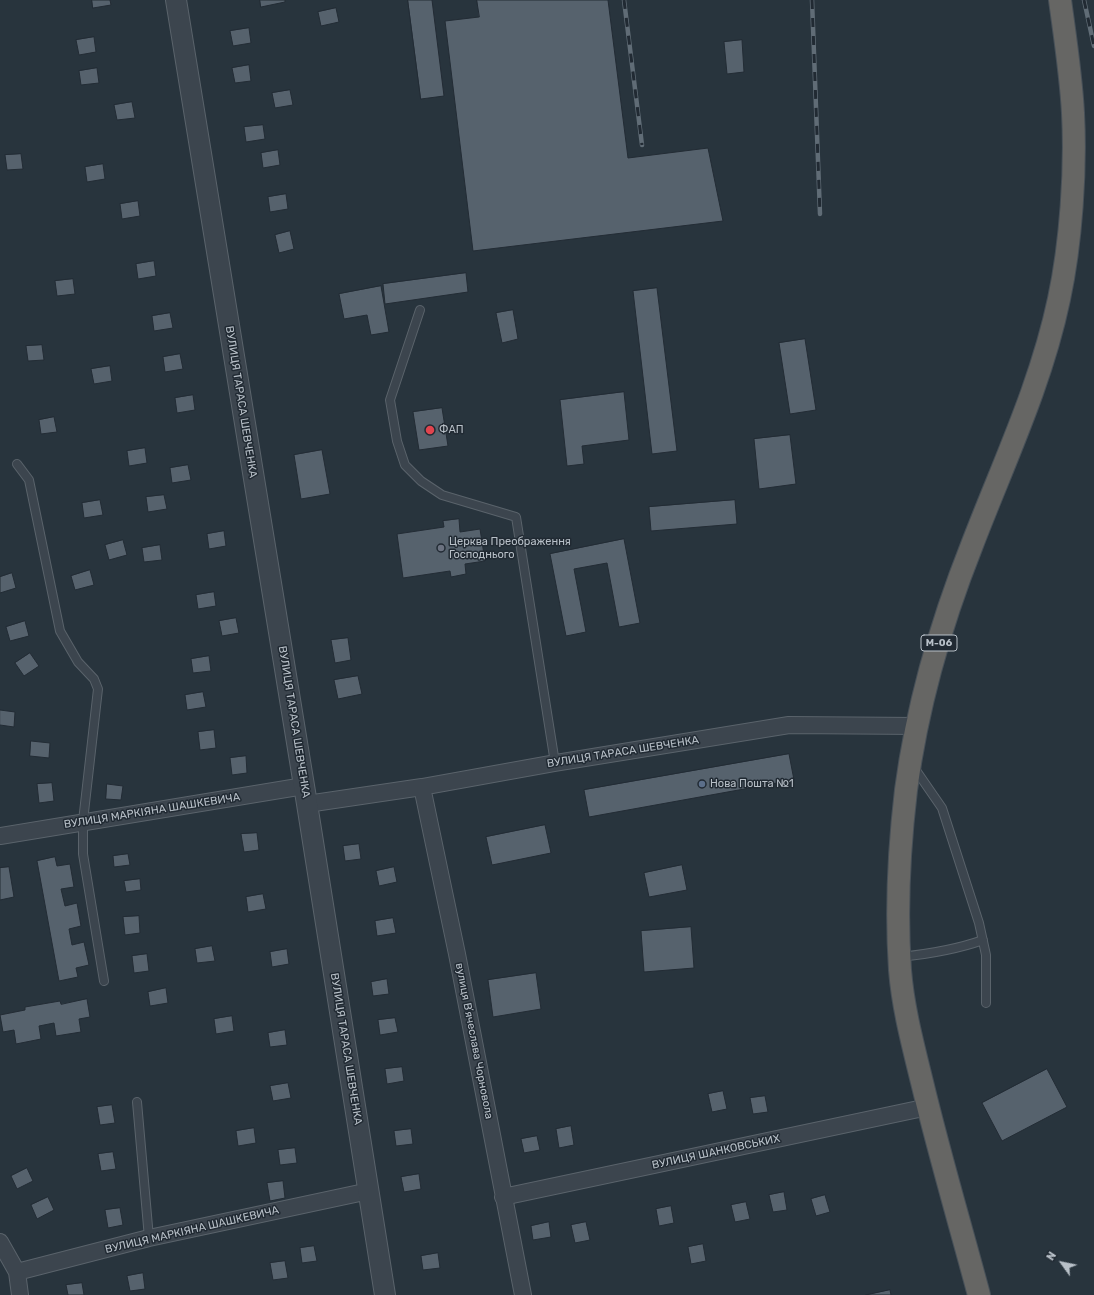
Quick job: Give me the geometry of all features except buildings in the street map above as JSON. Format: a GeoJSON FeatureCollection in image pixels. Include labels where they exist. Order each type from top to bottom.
{"type":"FeatureCollection","features":[{"type":"Feature","properties":{"kind":"highway","name":"М-06"},"geometry":{"type":"LineString","coordinates":[[979,1295],[928,1107],[907,1022],[900,957],[898,904],[901,850],[907,788],[918,726],[951,603],[971,547],[1021,424],[1043,362],[1059,299],[1069,235],[1073,115],[1060,0]]}},
{"type":"Feature","properties":{"kind":"street","name":"ВУЛИЦЯ ТАРАСА ШЕВЧЕНКА"},"geometry":{"type":"LineString","coordinates":[[176,0],[306,795],[385,1295]]}},
{"type":"Feature","properties":{"kind":"street","name":"ВУЛИЦЯ ТАРАСА ШЕВЧЕНКА"},"geometry":{"type":"LineString","coordinates":[[306,795],[422,787],[555,763],[789,725],[918,726]]}},
{"type":"Feature","properties":{"kind":"street","name":"вулиця Вʼячеслава Чорновола"},"geometry":{"type":"LineString","coordinates":[[422,787],[457,954],[523,1295]]}},
{"type":"Feature","properties":{"kind":"street","name":"ВУЛИЦЯ МАРКІЯНА ШАШКЕВИЧА"},"geometry":{"type":"LineString","coordinates":[[0,836],[84,821],[306,795]]}},
{"type":"Feature","properties":{"kind":"street","name":"ВУЛИЦЯ ШАНКОВСЬКИХ"},"geometry":{"type":"LineString","coordinates":[[504,1197],[928,1107]]}},
{"type":"Feature","properties":{"kind":"street","name":"ВУЛИЦЯ МАРКІЯНА ШАШКЕВИЧА"},"geometry":{"type":"LineString","coordinates":[[17,1272],[149,1238],[368,1192]]}},
{"type":"Feature","properties":{"kind":"street"},"geometry":{"type":"LineString","coordinates":[[0,1242],[17,1272],[20,1295]]}},
{"type":"Feature","properties":{"kind":"lane"},"geometry":{"type":"LineString","coordinates":[[420,310],[390,400],[397,442],[405,465],[421,481],[437,492],[442,495],[516,517],[555,763]]}},
{"type":"Feature","properties":{"kind":"lane"},"geometry":{"type":"LineString","coordinates":[[17,464],[29,480],[60,630],[78,662],[94,679],[98,689],[82,854],[104,981]]}},
{"type":"Feature","properties":{"kind":"lane"},"geometry":{"type":"LineString","coordinates":[[911,762],[942,808],[983,940],[986,955],[986,1003]]}},
{"type":"Feature","properties":{"kind":"lane"},"geometry":{"type":"LineString","coordinates":[[900,957],[931,954],[960,948],[983,940]]}},
{"type":"Feature","properties":{"kind":"lane"},"geometry":{"type":"LineString","coordinates":[[137,1102],[149,1238]]}},
{"type":"Feature","properties":{"kind":"railway"},"geometry":{"type":"LineString","coordinates":[[624,0],[642,145]]}},
{"type":"Feature","properties":{"kind":"railway"},"geometry":{"type":"LineString","coordinates":[[812,0],[820,214]]}},
{"type":"Feature","properties":{"kind":"railway"},"geometry":{"type":"LineString","coordinates":[[1084,0],[1094,46]]}},
{"type":"Feature","properties":{"kind":"place","name":"ФАП"},"geometry":{"type":"Point","coordinates":[430,430]}},
{"type":"Feature","properties":{"kind":"place","name":"Церква Преображення Господнього"},"geometry":{"type":"Point","coordinates":[441,548]}},
{"type":"Feature","properties":{"kind":"place","name":"Нова Пошта №1"},"geometry":{"type":"Point","coordinates":[702,784]}}]}
